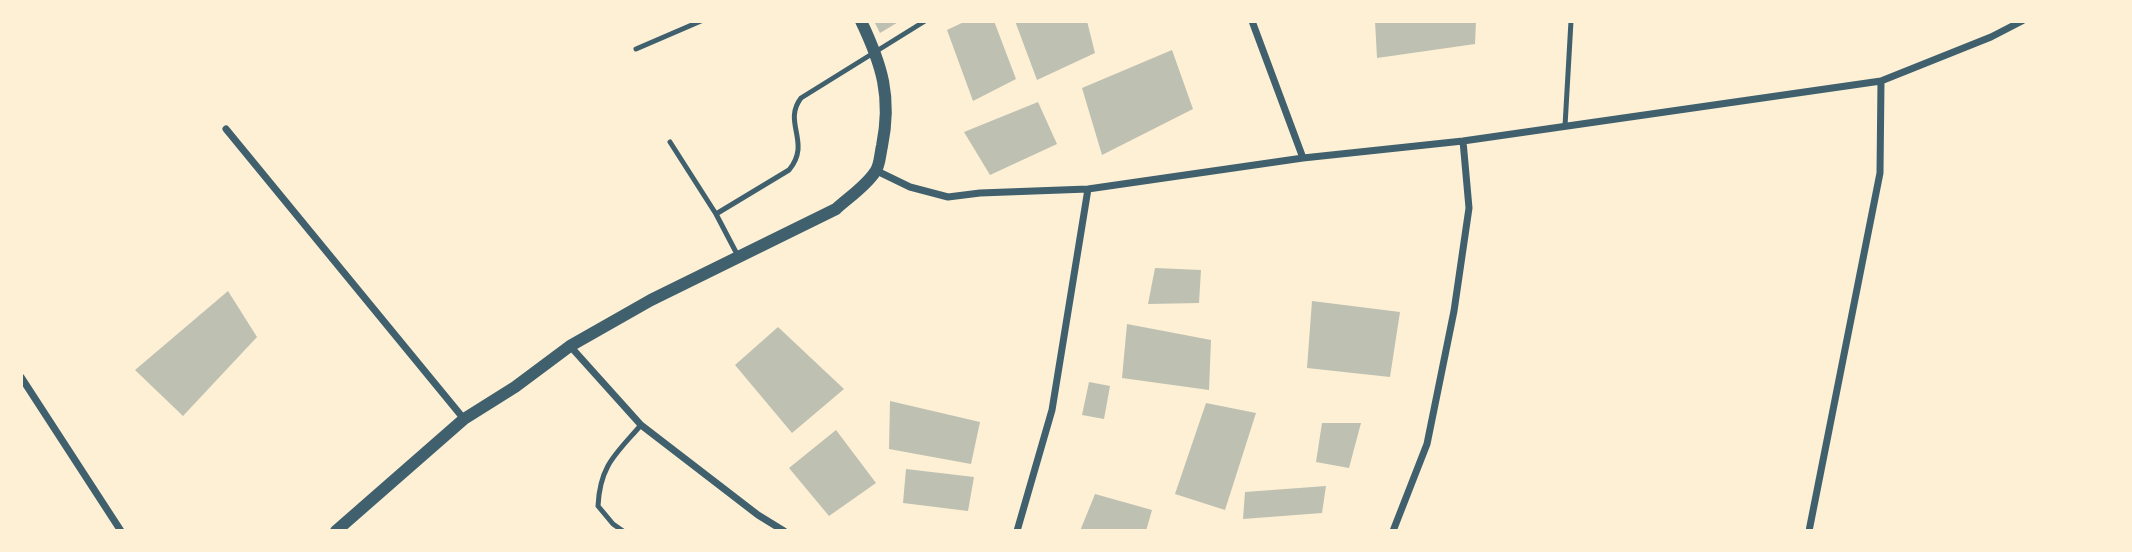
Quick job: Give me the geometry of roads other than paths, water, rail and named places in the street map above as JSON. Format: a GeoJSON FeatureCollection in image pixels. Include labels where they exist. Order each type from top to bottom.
{"type":"FeatureCollection","features":[{"type":"Feature","properties":{"kind":"street"},"geometry":{"type":"LineString","coordinates":[[336,531],[464,419],[570,346],[618,317],[836,209],[877,171],[887,102],[875,51],[861,21]]}},
{"type":"Feature","properties":{"kind":"street"},"geometry":{"type":"LineString","coordinates":[[1252,21],[1303,158]]}},
{"type":"Feature","properties":{"kind":"street"},"geometry":{"type":"LineString","coordinates":[[877,171],[911,187],[948,197],[980,193],[1088,189],[1303,158],[1464,141],[1881,81],[1991,37],[2022,21]]}},
{"type":"Feature","properties":{"kind":"street"},"geometry":{"type":"LineString","coordinates":[[1809,531],[1880,173],[1881,81]]}},
{"type":"Feature","properties":{"kind":"street"},"geometry":{"type":"LineString","coordinates":[[226,129],[464,419]]}},
{"type":"Feature","properties":{"kind":"street"},"geometry":{"type":"LineString","coordinates":[[1393,531],[1427,444],[1454,311],[1469,208],[1464,141]]}},
{"type":"Feature","properties":{"kind":"street"},"geometry":{"type":"LineString","coordinates":[[1017,531],[1052,410],[1088,189]]}},
{"type":"Feature","properties":{"kind":"street"},"geometry":{"type":"LineString","coordinates":[[570,346],[642,425],[784,531]]}},
{"type":"Feature","properties":{"kind":"street"},"geometry":{"type":"LineString","coordinates":[[21,377],[121,531]]}},
{"type":"Feature","properties":{"kind":"lane"},"geometry":{"type":"LineString","coordinates":[[636,49],[701,21]]}},
{"type":"Feature","properties":{"kind":"lane"},"geometry":{"type":"LineString","coordinates":[[716,214],[789,170],[796,161],[800,149],[794,116],[795,106],[801,98],[925,21]]}},
{"type":"Feature","properties":{"kind":"lane"},"geometry":{"type":"LineString","coordinates":[[1566,126],[1571,21]]}},
{"type":"Feature","properties":{"kind":"lane"},"geometry":{"type":"LineString","coordinates":[[670,142],[716,214],[738,256]]}},
{"type":"Feature","properties":{"kind":"lane"},"geometry":{"type":"LineString","coordinates":[[623,531],[613,524],[598,506],[599,484],[609,461],[642,425]]}}]}
